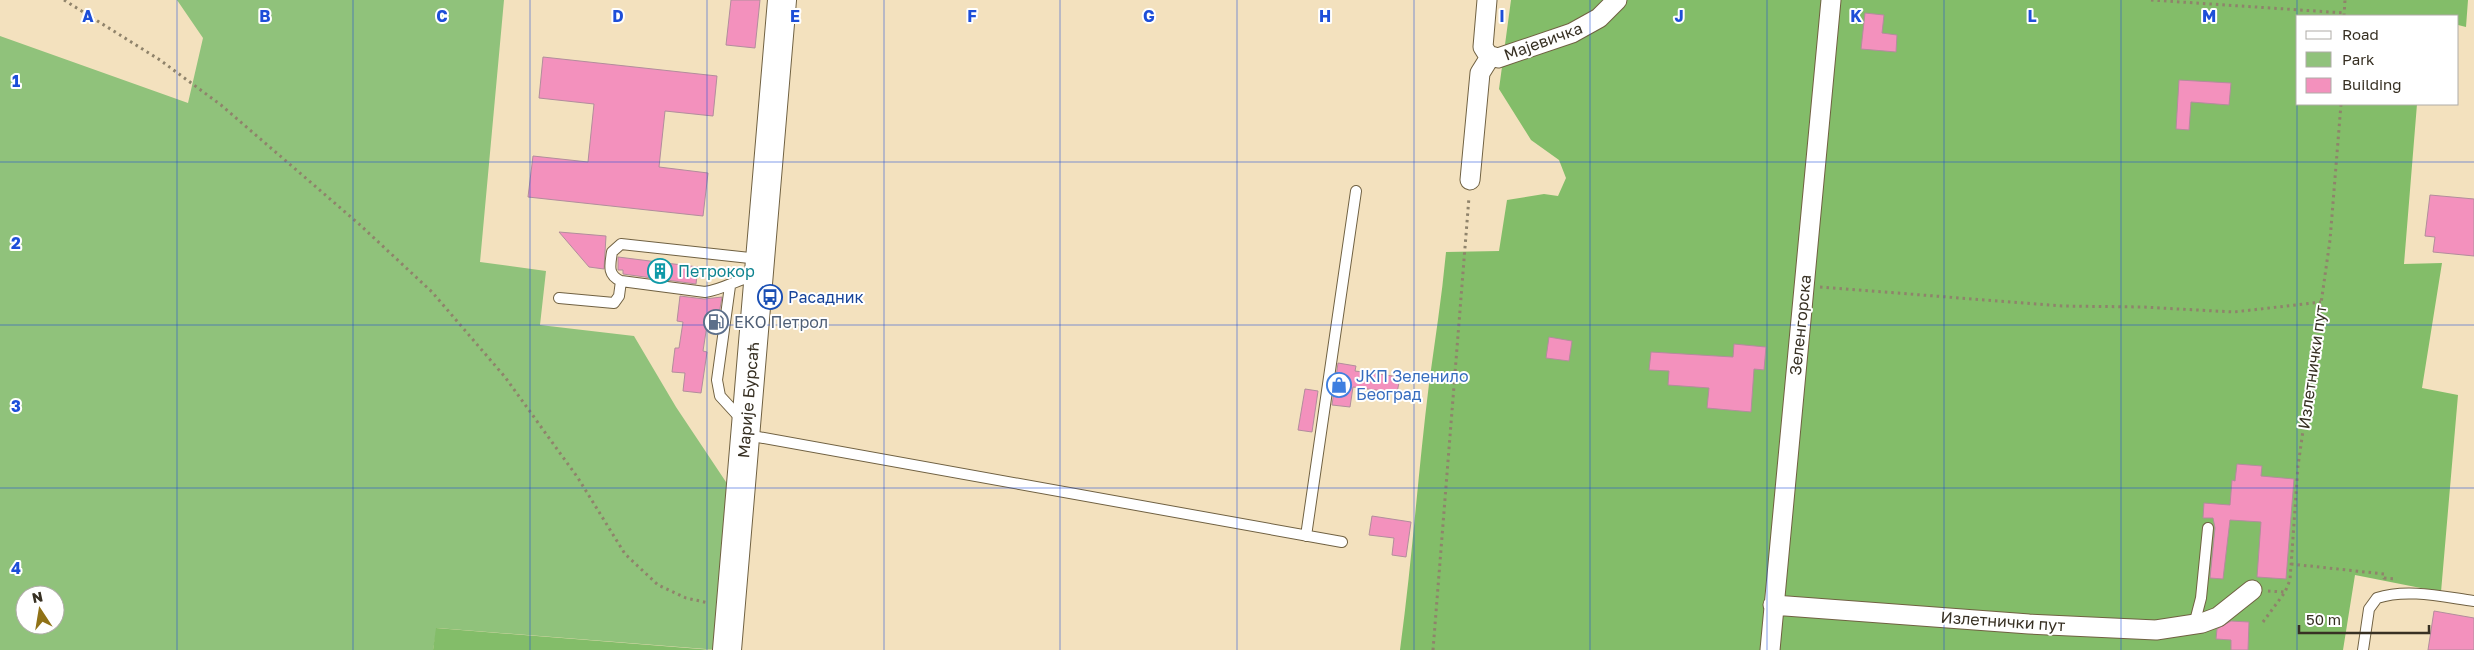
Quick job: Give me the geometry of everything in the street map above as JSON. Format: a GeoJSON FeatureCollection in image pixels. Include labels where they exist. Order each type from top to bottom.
{"type":"FeatureCollection","features":[{"type":"Feature","properties":{"kind":"street","name":"Марије Бурсаћ"},"geometry":{"type":"LineString","coordinates":[[727,650],[782,0]]}},
{"type":"Feature","properties":{"kind":"street","name":"Мајевичка"},"geometry":{"type":"LineString","coordinates":[[1487,0],[1483,47],[1490,57]]}},
{"type":"Feature","properties":{"kind":"street","name":"Мајевичка"},"geometry":{"type":"LineString","coordinates":[[1490,57],[1504,58],[1572,34],[1600,18],[1617,0]]}},
{"type":"Feature","properties":{"kind":"street","name":"Зеленгорска"},"geometry":{"type":"LineString","coordinates":[[1770,650],[1831,0]]}},
{"type":"Feature","properties":{"kind":"street","name":"Мајевичка"},"geometry":{"type":"LineString","coordinates":[[1470,180],[1480,73],[1490,57]]}},
{"type":"Feature","properties":{"kind":"street","name":"Излетнички пут"},"geometry":{"type":"LineString","coordinates":[[1773,605],[2137,630],[2175,629],[2218,617],[2252,590]]}},
{"type":"Feature","properties":{"kind":"lane"},"geometry":{"type":"LineString","coordinates":[[1306,536],[1356,191]]}},
{"type":"Feature","properties":{"kind":"lane"},"geometry":{"type":"LineString","coordinates":[[620,244],[760,267],[730,286],[705,292],[621,281],[613,277],[610,270],[612,252],[620,244]]}},
{"type":"Feature","properties":{"kind":"lane"},"geometry":{"type":"LineString","coordinates":[[559,298],[614,303],[619,296],[621,281]]}},
{"type":"Feature","properties":{"kind":"lane"},"geometry":{"type":"LineString","coordinates":[[730,286],[718,380],[720,396],[746,429],[1342,542]]}},
{"type":"Feature","properties":{"kind":"lane"},"geometry":{"type":"LineString","coordinates":[[2194,625],[2201,598],[2208,528]]}},
{"type":"Feature","properties":{"kind":"lane"},"geometry":{"type":"LineString","coordinates":[[2364,650],[2369,609],[2377,598],[2394,595],[2434,595],[2474,602]]}},
{"type":"Feature","properties":{"kind":"path"},"geometry":{"type":"LineString","coordinates":[[64,0],[160,60],[220,105],[359,224],[432,292],[505,378],[578,478],[625,554],[658,585],[686,598],[730,607]]}},
{"type":"Feature","properties":{"kind":"path"},"geometry":{"type":"LineString","coordinates":[[2151,0],[2345,15],[2345,0]]}},
{"type":"Feature","properties":{"kind":"path","name":"Излетнички пут"},"geometry":{"type":"LineString","coordinates":[[2263,622],[2288,586],[2292,564],[2298,466],[2330,240],[2341,105]]}},
{"type":"Feature","properties":{"kind":"path"},"geometry":{"type":"LineString","coordinates":[[1433,650],[1470,180]]}},
{"type":"Feature","properties":{"kind":"path"},"geometry":{"type":"LineString","coordinates":[[1804,286],[2062,306],[2142,307],[2234,312],[2321,302]]}},
{"type":"Feature","properties":{"kind":"path"},"geometry":{"type":"LineString","coordinates":[[2292,564],[2384,574],[2384,578]]}},
{"type":"Feature","properties":{"kind":"green space"},"geometry":{"type":"Polygon","coordinates":[[[177,0],[504,0],[480,262],[546,271],[540,325],[634,336],[676,407],[730,488],[718,650],[437,628],[433,650],[0,650],[0,36],[188,103],[203,38],[177,0]]]}},
{"type":"Feature","properties":{"kind":"green space"},"geometry":{"type":"Polygon","coordinates":[[[1511,0],[2468,0],[2466,27],[2459,25],[2459,15],[2296,15],[2296,105],[2417,105],[2404,264],[2442,263],[2422,388],[2458,395],[2441,592],[2355,575],[2343,650],[1400,650],[1425,417],[1446,252],[1499,251],[1507,200],[1544,194],[1558,196],[1566,178],[1559,160],[1531,140],[1499,89],[1511,0]]]}},
{"type":"Feature","properties":{"kind":"green space"},"geometry":{"type":"Polygon","coordinates":[[[436,628],[713,650],[433,650],[436,628]]]}},
{"type":"Feature","properties":{"kind":"building"},"geometry":{"type":"Polygon","coordinates":[[[731,0],[760,0],[755,48],[726,45],[731,0]]]}},
{"type":"Feature","properties":{"kind":"building"},"geometry":{"type":"Polygon","coordinates":[[[1865,13],[1884,15],[1882,33],[1897,35],[1896,52],[1861,49],[1865,13]]]}},
{"type":"Feature","properties":{"kind":"building"},"geometry":{"type":"Polygon","coordinates":[[[543,57],[717,76],[713,116],[665,111],[659,167],[708,173],[703,216],[528,197],[533,156],[588,162],[594,104],[539,98],[543,57]]]}},
{"type":"Feature","properties":{"kind":"building"},"geometry":{"type":"Polygon","coordinates":[[[2179,80],[2231,83],[2229,105],[2191,102],[2189,130],[2176,129],[2179,80]]]}},
{"type":"Feature","properties":{"kind":"building"},"geometry":{"type":"Polygon","coordinates":[[[2430,195],[2474,199],[2474,256],[2433,252],[2435,237],[2425,236],[2430,195]]]}},
{"type":"Feature","properties":{"kind":"building"},"geometry":{"type":"Polygon","coordinates":[[[559,232],[606,236],[604,269],[589,267],[559,232]]]}},
{"type":"Feature","properties":{"kind":"building","name":"Петрокор"},"geometry":{"type":"Polygon","coordinates":[[[618,257],[698,267],[696,284],[623,274],[623,270],[618,270],[618,257]]]}},
{"type":"Feature","properties":{"kind":"building"},"geometry":{"type":"Polygon","coordinates":[[[680,296],[704,299],[722,297],[717,326],[707,325],[703,351],[707,352],[701,393],[683,391],[685,373],[672,372],[675,348],[679,348],[683,322],[677,321],[680,296]]]}},
{"type":"Feature","properties":{"kind":"building"},"geometry":{"type":"Polygon","coordinates":[[[1549,337],[1572,341],[1569,361],[1546,358],[1549,337]]]}},
{"type":"Feature","properties":{"kind":"building"},"geometry":{"type":"Polygon","coordinates":[[[1734,344],[1766,347],[1764,370],[1754,369],[1751,412],[1707,408],[1709,388],[1668,385],[1669,371],[1649,370],[1651,352],[1733,357],[1734,344]]]}},
{"type":"Feature","properties":{"kind":"building"},"geometry":{"type":"Polygon","coordinates":[[[1338,363],[1356,366],[1355,371],[1400,377],[1397,393],[1353,387],[1350,407],[1332,405],[1338,363]]]}},
{"type":"Feature","properties":{"kind":"building"},"geometry":{"type":"Polygon","coordinates":[[[1305,389],[1318,391],[1312,432],[1298,430],[1305,389]]]}},
{"type":"Feature","properties":{"kind":"building"},"geometry":{"type":"Polygon","coordinates":[[[2237,464],[2262,466],[2261,476],[2294,479],[2286,579],[2257,577],[2261,522],[2230,520],[2223,579],[2210,578],[2215,528],[2213,518],[2203,518],[2204,503],[2230,505],[2232,480],[2235,481],[2237,464]]]}},
{"type":"Feature","properties":{"kind":"building"},"geometry":{"type":"Polygon","coordinates":[[[1372,516],[1411,522],[1406,557],[1392,555],[1394,538],[1369,535],[1372,516]]]}},
{"type":"Feature","properties":{"kind":"building"},"geometry":{"type":"Polygon","coordinates":[[[2434,611],[2474,618],[2474,650],[2428,650],[2434,611]]]}},
{"type":"Feature","properties":{"kind":"building"},"geometry":{"type":"Polygon","coordinates":[[[2231,621],[2249,622],[2248,650],[2231,650],[2231,640],[2216,639],[2217,629],[2231,621]]]}},
{"type":"Feature","properties":{"kind":"place","name":"Петрокор"},"geometry":{"type":"Point","coordinates":[660,271]}},
{"type":"Feature","properties":{"kind":"place","name":"Расадник"},"geometry":{"type":"Point","coordinates":[770,297]}},
{"type":"Feature","properties":{"kind":"place","name":"ЕКО Петрол"},"geometry":{"type":"Point","coordinates":[716,322]}},
{"type":"Feature","properties":{"kind":"place","name":"ЈКП Зеленило Београд"},"geometry":{"type":"Point","coordinates":[1339,385]}}]}
